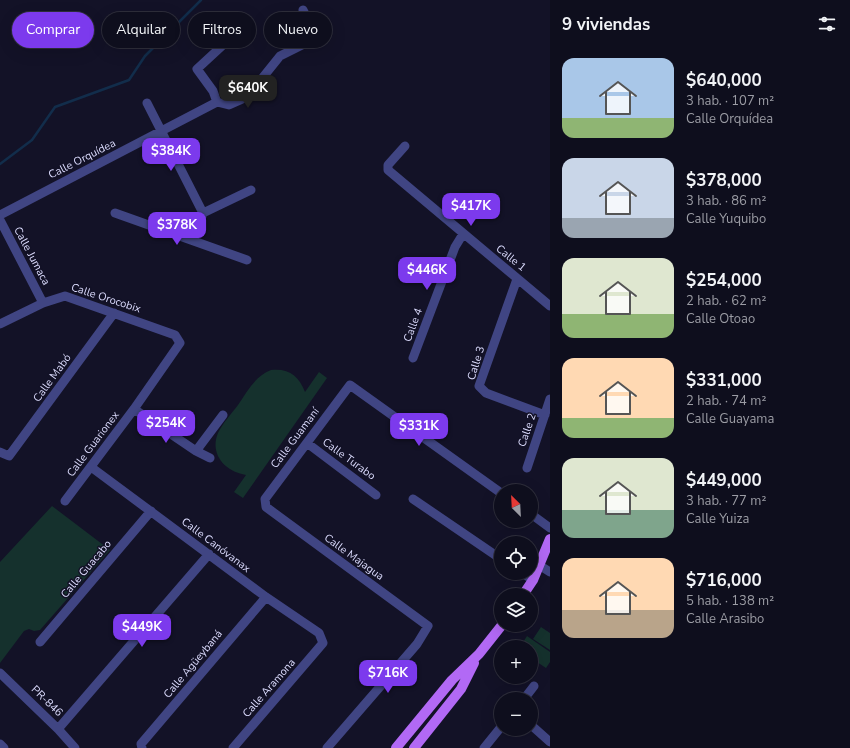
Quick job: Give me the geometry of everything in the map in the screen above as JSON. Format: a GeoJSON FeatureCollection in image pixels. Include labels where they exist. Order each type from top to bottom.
{"type":"FeatureCollection","features":[{"type":"Feature","properties":{"kind":"main road"},"geometry":{"type":"LineString","coordinates":[[539,565],[550,539]]}},
{"type":"Feature","properties":{"kind":"main road"},"geometry":{"type":"LineString","coordinates":[[528,588],[533,580]]}},
{"type":"Feature","properties":{"kind":"main road"},"geometry":{"type":"LineString","coordinates":[[396,748],[452,680],[479,654],[496,632]]}},
{"type":"Feature","properties":{"kind":"main road"},"geometry":{"type":"LineString","coordinates":[[414,748],[461,688],[479,654]]}},
{"type":"Feature","properties":{"kind":"street"},"geometry":{"type":"LineString","coordinates":[[220,48],[197,69],[213,90],[218,102],[229,106],[247,97],[280,56],[306,43],[312,36],[310,24],[303,10]]}},
{"type":"Feature","properties":{"kind":"street","name":"Calle Orquídea"},"geometry":{"type":"LineString","coordinates":[[0,215],[218,102]]}},
{"type":"Feature","properties":{"kind":"street"},"geometry":{"type":"LineString","coordinates":[[147,103],[163,131],[203,214]]}},
{"type":"Feature","properties":{"kind":"street","name":"Calle 1"},"geometry":{"type":"LineString","coordinates":[[405,146],[388,165],[388,170],[550,306]]}},
{"type":"Feature","properties":{"kind":"street"},"geometry":{"type":"LineString","coordinates":[[194,240],[203,214],[252,190]]}},
{"type":"Feature","properties":{"kind":"street"},"geometry":{"type":"LineString","coordinates":[[115,213],[247,260]]}},
{"type":"Feature","properties":{"kind":"street","name":"Calle Jumaca"},"geometry":{"type":"LineString","coordinates":[[0,220],[43,303]]}},
{"type":"Feature","properties":{"kind":"street","name":"Calle 4"},"geometry":{"type":"LineString","coordinates":[[413,358],[455,247],[463,234]]}},
{"type":"Feature","properties":{"kind":"street","name":"Calle 3"},"geometry":{"type":"LineString","coordinates":[[517,279],[479,386],[486,393],[545,415]]}},
{"type":"Feature","properties":{"kind":"street","name":"Calle Orocobix"},"geometry":{"type":"LineString","coordinates":[[0,324],[43,303],[65,296],[175,335],[180,343]]}},
{"type":"Feature","properties":{"kind":"street","name":"Calle Mabó"},"geometry":{"type":"LineString","coordinates":[[0,452],[9,456],[114,313]]}},
{"type":"Feature","properties":{"kind":"street","name":"Calle Guarionex"},"geometry":{"type":"LineString","coordinates":[[65,501],[134,409],[180,343]]}},
{"type":"Feature","properties":{"kind":"street","name":"Calle Guamaní"},"geometry":{"type":"LineString","coordinates":[[266,507],[265,499],[350,385],[494,488]]}},
{"type":"Feature","properties":{"kind":"street","name":"Calle 2"},"geometry":{"type":"LineString","coordinates":[[527,468],[550,399]]}},
{"type":"Feature","properties":{"kind":"street"},"geometry":{"type":"LineString","coordinates":[[134,409],[196,451],[210,458]]}},
{"type":"Feature","properties":{"kind":"street"},"geometry":{"type":"LineString","coordinates":[[196,451],[223,415]]}},
{"type":"Feature","properties":{"kind":"street","name":"Calle Turabo"},"geometry":{"type":"LineString","coordinates":[[306,444],[376,494]]}},
{"type":"Feature","properties":{"kind":"street","name":"Calle Canóvanax"},"geometry":{"type":"LineString","coordinates":[[91,467],[266,597],[320,633],[323,643]]}},
{"type":"Feature","properties":{"kind":"street"},"geometry":{"type":"LineString","coordinates":[[413,499],[494,554]]}},
{"type":"Feature","properties":{"kind":"street","name":"Calle Majagua"},"geometry":{"type":"LineString","coordinates":[[266,507],[428,626],[417,644],[330,745]]}},
{"type":"Feature","properties":{"kind":"street","name":"Calle Guacabo"},"geometry":{"type":"LineString","coordinates":[[40,642],[151,512]]}},
{"type":"Feature","properties":{"kind":"street"},"geometry":{"type":"LineString","coordinates":[[538,519],[550,528]]}},
{"type":"Feature","properties":{"kind":"street"},"geometry":{"type":"LineString","coordinates":[[58,729],[209,554]]}},
{"type":"Feature","properties":{"kind":"street"},"geometry":{"type":"LineString","coordinates":[[539,565],[550,572]]}},
{"type":"Feature","properties":{"kind":"street","name":"Calle Agüeybaná"},"geometry":{"type":"LineString","coordinates":[[142,748],[141,744],[266,597]]}},
{"type":"Feature","properties":{"kind":"street","name":"Calle Aramona"},"geometry":{"type":"LineString","coordinates":[[233,748],[323,643]]}},
{"type":"Feature","properties":{"kind":"street","name":"PR-846"},"geometry":{"type":"LineString","coordinates":[[0,672],[58,729],[75,748]]}},
{"type":"Feature","properties":{"kind":"street"},"geometry":{"type":"LineString","coordinates":[[529,692],[534,686]]}},
{"type":"Feature","properties":{"kind":"street"},"geometry":{"type":"LineString","coordinates":[[538,732],[550,742]]}},
{"type":"Feature","properties":{"kind":"street"},"geometry":{"type":"LineString","coordinates":[[484,748],[494,736]]}},
{"type":"Feature","properties":{"kind":"street"},"geometry":{"type":"LineString","coordinates":[[0,744],[4,748]]}},
{"type":"Feature","properties":{"kind":"street"},"geometry":{"type":"LineString","coordinates":[[330,745],[340,748]]}},
{"type":"Feature","properties":{"kind":"green space"},"geometry":{"type":"Polygon","coordinates":[[[271,370],[283,370],[292,374],[303,386],[305,392],[319,372],[327,378],[243,498],[234,492],[246,475],[232,470],[221,461],[216,448],[216,441],[222,426],[252,385],[260,376],[271,370]]]}},
{"type":"Feature","properties":{"kind":"green space"},"geometry":{"type":"Polygon","coordinates":[[[52,506],[110,550],[40,630],[34,631],[29,629],[24,631],[0,663],[0,562],[52,506]]]}},
{"type":"Feature","properties":{"kind":"green space"},"geometry":{"type":"Polygon","coordinates":[[[541,627],[550,633],[550,650],[538,642],[538,640],[533,639],[541,627]]]}},
{"type":"Feature","properties":{"kind":"green space"},"geometry":{"type":"Polygon","coordinates":[[[527,636],[533,640],[524,640],[527,636]]]}},
{"type":"Feature","properties":{"kind":"green space"},"geometry":{"type":"Polygon","coordinates":[[[538,644],[550,652],[550,662],[546,668],[538,663],[538,644]]]}},
{"type":"Feature","properties":{"kind":"waterway"},"geometry":{"type":"LineString","coordinates":[[0,164],[32,140],[55,107],[129,80],[145,56],[201,0]]}}]}
